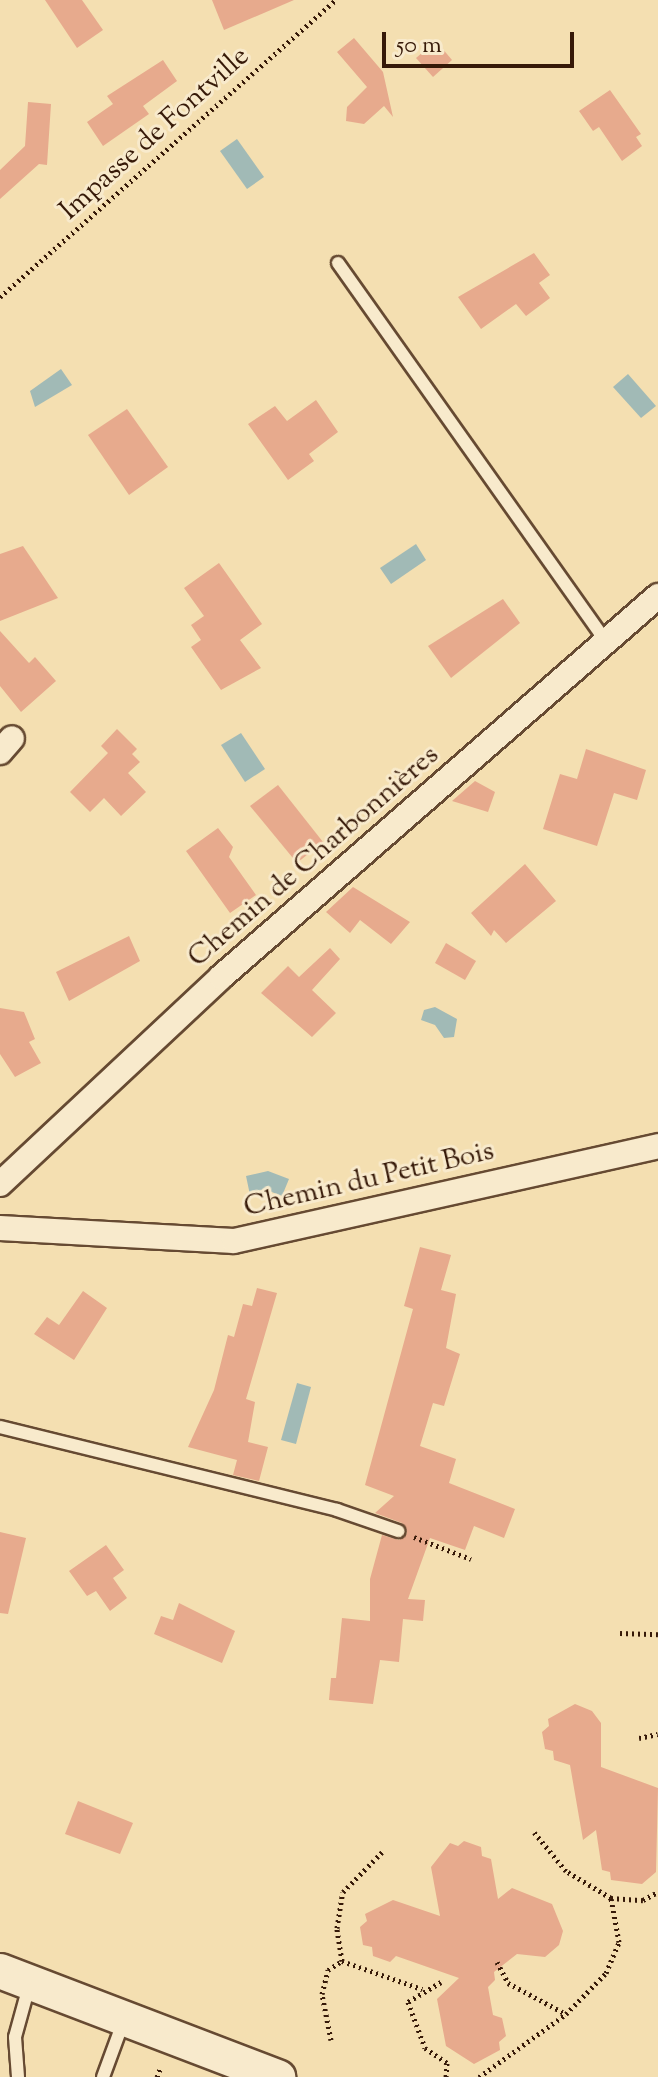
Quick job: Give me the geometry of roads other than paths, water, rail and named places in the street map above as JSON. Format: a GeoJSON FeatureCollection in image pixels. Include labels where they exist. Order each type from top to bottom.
{"type":"FeatureCollection","features":[{"type":"Feature","properties":{"kind":"main road"},"geometry":{"type":"LineString","coordinates":[[15,1976],[278,2077]]}},
{"type":"Feature","properties":{"kind":"street","name":"Chemin de Charbonnières"},"geometry":{"type":"LineString","coordinates":[[6,1178],[221,977],[658,596]]}},
{"type":"Feature","properties":{"kind":"street","name":"Chemin du Petit Bois"},"geometry":{"type":"LineString","coordinates":[[0,1228],[234,1241],[658,1146]]}},
{"type":"Feature","properties":{"kind":"street","name":"Chemin du Petit Bois"},"geometry":{"type":"LineString","coordinates":[[0,1218],[42,1231]]}},
{"type":"Feature","properties":{"kind":"lane"},"geometry":{"type":"LineString","coordinates":[[338,263],[606,641]]}},
{"type":"Feature","properties":{"kind":"lane"},"geometry":{"type":"LineString","coordinates":[[0,1427],[337,1510],[398,1531]]}},
{"type":"Feature","properties":{"kind":"lane"},"geometry":{"type":"LineString","coordinates":[[15,1976],[18,2077]]}},
{"type":"Feature","properties":{"kind":"lane"},"geometry":{"type":"LineString","coordinates":[[103,2077],[125,2017]]}},
{"type":"Feature","properties":{"kind":"water"},"geometry":{"type":"Polygon","coordinates":[[[237,139],[264,177],[247,189],[220,151],[237,139]]]}},
{"type":"Feature","properties":{"kind":"water"},"geometry":{"type":"Polygon","coordinates":[[[61,369],[72,385],[35,407],[30,391],[61,369]]]}},
{"type":"Feature","properties":{"kind":"water"},"geometry":{"type":"Polygon","coordinates":[[[628,374],[656,406],[641,418],[613,387],[628,374]]]}},
{"type":"Feature","properties":{"kind":"water"},"geometry":{"type":"Polygon","coordinates":[[[416,544],[426,560],[391,584],[380,568],[416,544]]]}},
{"type":"Feature","properties":{"kind":"water"},"geometry":{"type":"Polygon","coordinates":[[[241,733],[265,769],[245,782],[221,745],[241,733]]]}},
{"type":"Feature","properties":{"kind":"water"},"geometry":{"type":"Polygon","coordinates":[[[435,1007],[457,1019],[454,1037],[444,1038],[435,1025],[421,1020],[424,1010],[435,1007]]]}},
{"type":"Feature","properties":{"kind":"water"},"geometry":{"type":"Polygon","coordinates":[[[268,1171],[289,1179],[282,1196],[264,1189],[250,1195],[246,1176],[268,1171]]]}},
{"type":"Feature","properties":{"kind":"water"},"geometry":{"type":"Polygon","coordinates":[[[297,1383],[311,1387],[296,1444],[281,1440],[297,1383]]]}}]}
